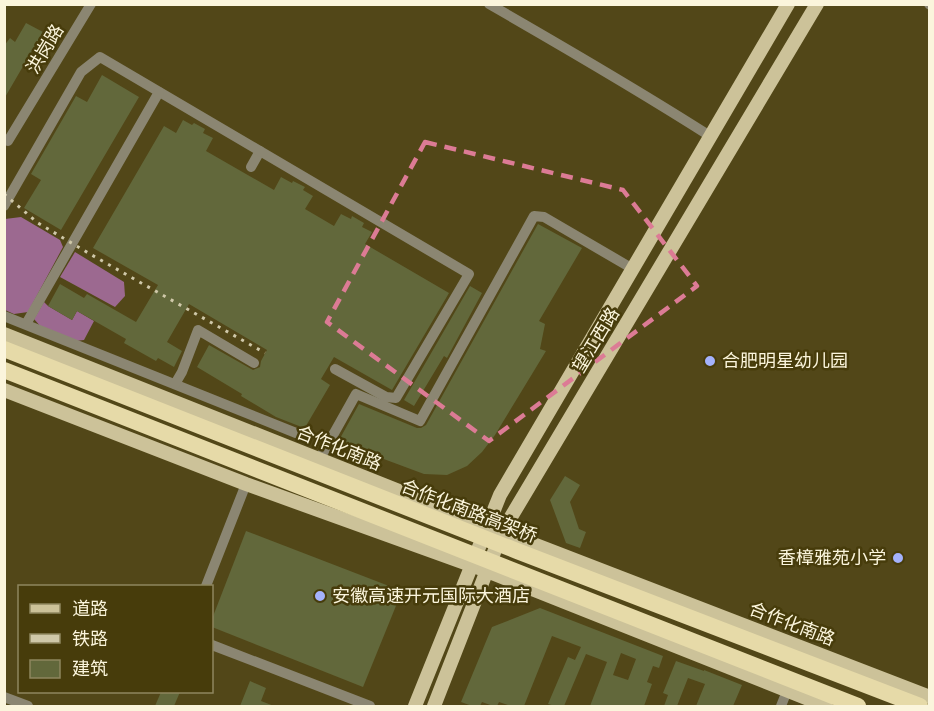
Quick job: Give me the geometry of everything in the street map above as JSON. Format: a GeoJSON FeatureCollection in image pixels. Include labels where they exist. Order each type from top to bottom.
{"type":"FeatureCollection","features":[{"type":"Feature","properties":{"kind":"highway","name":"合作化南路高架桥"},"geometry":{"type":"LineString","coordinates":[[4,349],[517,551],[920,706]]}},
{"type":"Feature","properties":{"kind":"highway"},"geometry":{"type":"LineString","coordinates":[[4,370],[858,706]]}},
{"type":"Feature","properties":{"kind":"main road","name":"望江西路"},"geometry":{"type":"LineString","coordinates":[[415,706],[500,495],[788,4]]}},
{"type":"Feature","properties":{"kind":"main road","name":"望江西路"},"geometry":{"type":"LineString","coordinates":[[436,706],[502,532],[817,4]]}},
{"type":"Feature","properties":{"kind":"main road","name":"合作化南路"},"geometry":{"type":"LineString","coordinates":[[4,334],[502,532],[930,697]]}},
{"type":"Feature","properties":{"kind":"main road"},"geometry":{"type":"LineString","coordinates":[[4,390],[246,484],[472,565],[826,706]]}},
{"type":"Feature","properties":{"kind":"street","name":"洪岗路"},"geometry":{"type":"LineString","coordinates":[[8,141],[91,4]]}},
{"type":"Feature","properties":{"kind":"street"},"geometry":{"type":"LineString","coordinates":[[489,4],[710,136]]}},
{"type":"Feature","properties":{"kind":"street"},"geometry":{"type":"LineString","coordinates":[[4,206],[81,72],[100,57],[469,274],[396,398],[386,397],[335,369]]}},
{"type":"Feature","properties":{"kind":"street"},"geometry":{"type":"LineString","coordinates":[[26,324],[159,92]]}},
{"type":"Feature","properties":{"kind":"street"},"geometry":{"type":"LineString","coordinates":[[250,167],[260,152]]}},
{"type":"Feature","properties":{"kind":"street"},"geometry":{"type":"LineString","coordinates":[[320,459],[356,394],[420,421],[534,216],[544,217],[633,269]]}},
{"type":"Feature","properties":{"kind":"street"},"geometry":{"type":"LineString","coordinates":[[4,316],[296,433]]}},
{"type":"Feature","properties":{"kind":"street"},"geometry":{"type":"LineString","coordinates":[[175,384],[198,330],[254,363]]}},
{"type":"Feature","properties":{"kind":"street"},"geometry":{"type":"LineString","coordinates":[[206,585],[246,484]]}},
{"type":"Feature","properties":{"kind":"street"},"geometry":{"type":"LineString","coordinates":[[213,645],[370,706]]}},
{"type":"Feature","properties":{"kind":"street"},"geometry":{"type":"LineString","coordinates":[[781,706],[787,691]]}},
{"type":"Feature","properties":{"kind":"street"},"geometry":{"type":"LineString","coordinates":[[4,697],[28,706]]}},
{"type":"Feature","properties":{"kind":"highlighted area"},"geometry":{"type":"Polygon","coordinates":[[[425,142],[623,190],[697,286],[489,441],[327,322],[425,142]]]}},
{"type":"Feature","properties":{"kind":"shaded area"},"geometry":{"type":"Polygon","coordinates":[[[21,217],[60,240],[63,247],[28,312],[14,314],[5,310],[5,219],[21,217]]]}},
{"type":"Feature","properties":{"kind":"shaded area"},"geometry":{"type":"Polygon","coordinates":[[[75,252],[124,282],[125,296],[115,307],[60,277],[75,252]]]}},
{"type":"Feature","properties":{"kind":"shaded area"},"geometry":{"type":"Polygon","coordinates":[[[44,302],[72,320],[77,311],[94,321],[84,340],[75,341],[41,327],[34,319],[44,302]]]}},
{"type":"Feature","properties":{"kind":"building"},"geometry":{"type":"Polygon","coordinates":[[[26,23],[43,32],[4,99],[4,46],[10,38],[15,42],[26,23]]]}},
{"type":"Feature","properties":{"kind":"building"},"geometry":{"type":"Polygon","coordinates":[[[102,75],[139,97],[61,230],[24,208],[41,180],[31,174],[76,96],[87,102],[102,75]]]}},
{"type":"Feature","properties":{"kind":"building"},"geometry":{"type":"Polygon","coordinates":[[[183,120],[205,129],[203,133],[213,138],[206,151],[274,190],[281,177],[305,187],[303,190],[313,196],[305,209],[334,226],[341,214],[351,219],[352,216],[364,223],[362,227],[372,232],[365,244],[449,293],[392,390],[334,357],[321,379],[330,385],[303,431],[299,426],[276,417],[197,367],[209,345],[253,370],[260,367],[267,350],[189,304],[167,342],[182,351],[174,367],[158,358],[156,361],[124,343],[126,339],[77,311],[72,320],[48,306],[60,284],[84,298],[87,294],[136,322],[158,285],[93,248],[164,126],[176,133],[183,120]]]}},
{"type":"Feature","properties":{"kind":"building"},"geometry":{"type":"Polygon","coordinates":[[[538,224],[582,248],[539,321],[545,324],[540,349],[546,351],[495,435],[482,452],[467,466],[447,475],[424,474],[338,442],[359,404],[417,428],[426,425],[538,224]]]}},
{"type":"Feature","properties":{"kind":"building"},"geometry":{"type":"Polygon","coordinates":[[[470,286],[482,293],[447,358],[444,356],[414,406],[404,400],[470,286]]]}},
{"type":"Feature","properties":{"kind":"building"},"geometry":{"type":"Polygon","coordinates":[[[565,476],[580,485],[570,502],[579,529],[586,532],[580,548],[566,543],[550,500],[565,476]]]}},
{"type":"Feature","properties":{"kind":"building"},"geometry":{"type":"Polygon","coordinates":[[[246,531],[402,591],[363,687],[213,627],[213,616],[246,531]]]}},
{"type":"Feature","properties":{"kind":"building"},"geometry":{"type":"Polygon","coordinates":[[[540,608],[663,656],[659,668],[653,666],[647,682],[652,684],[644,706],[590,706],[607,662],[586,654],[564,706],[555,706],[548,704],[568,657],[575,660],[581,647],[552,636],[524,706],[511,706],[499,702],[497,706],[493,706],[482,702],[480,706],[472,706],[461,702],[492,627],[540,608]],[[621,653],[613,675],[628,680],[636,659],[621,653]]]}},
{"type":"Feature","properties":{"kind":"building"},"geometry":{"type":"Polygon","coordinates":[[[676,661],[742,685],[733,706],[696,706],[705,684],[688,678],[677,706],[664,706],[668,695],[663,693],[676,661]]]}},
{"type":"Feature","properties":{"kind":"building"},"geometry":{"type":"Polygon","coordinates":[[[250,681],[266,688],[261,701],[274,706],[240,706],[250,681]]]}},
{"type":"Feature","properties":{"kind":"building"},"geometry":{"type":"Polygon","coordinates":[[[161,693],[180,693],[174,706],[155,706],[161,693]]]}},
{"type":"Feature","properties":{"kind":"railway"},"geometry":{"type":"LineString","coordinates":[[4,194],[38,223],[265,353]]}},
{"type":"Feature","properties":{"kind":"place","name":"合肥明星幼儿园"},"geometry":{"type":"Point","coordinates":[710,361]}},
{"type":"Feature","properties":{"kind":"place","name":"香樟雅苑小学"},"geometry":{"type":"Point","coordinates":[898,558]}},
{"type":"Feature","properties":{"kind":"place","name":"安徽高速开元国际大酒店"},"geometry":{"type":"Point","coordinates":[320,596]}}]}
